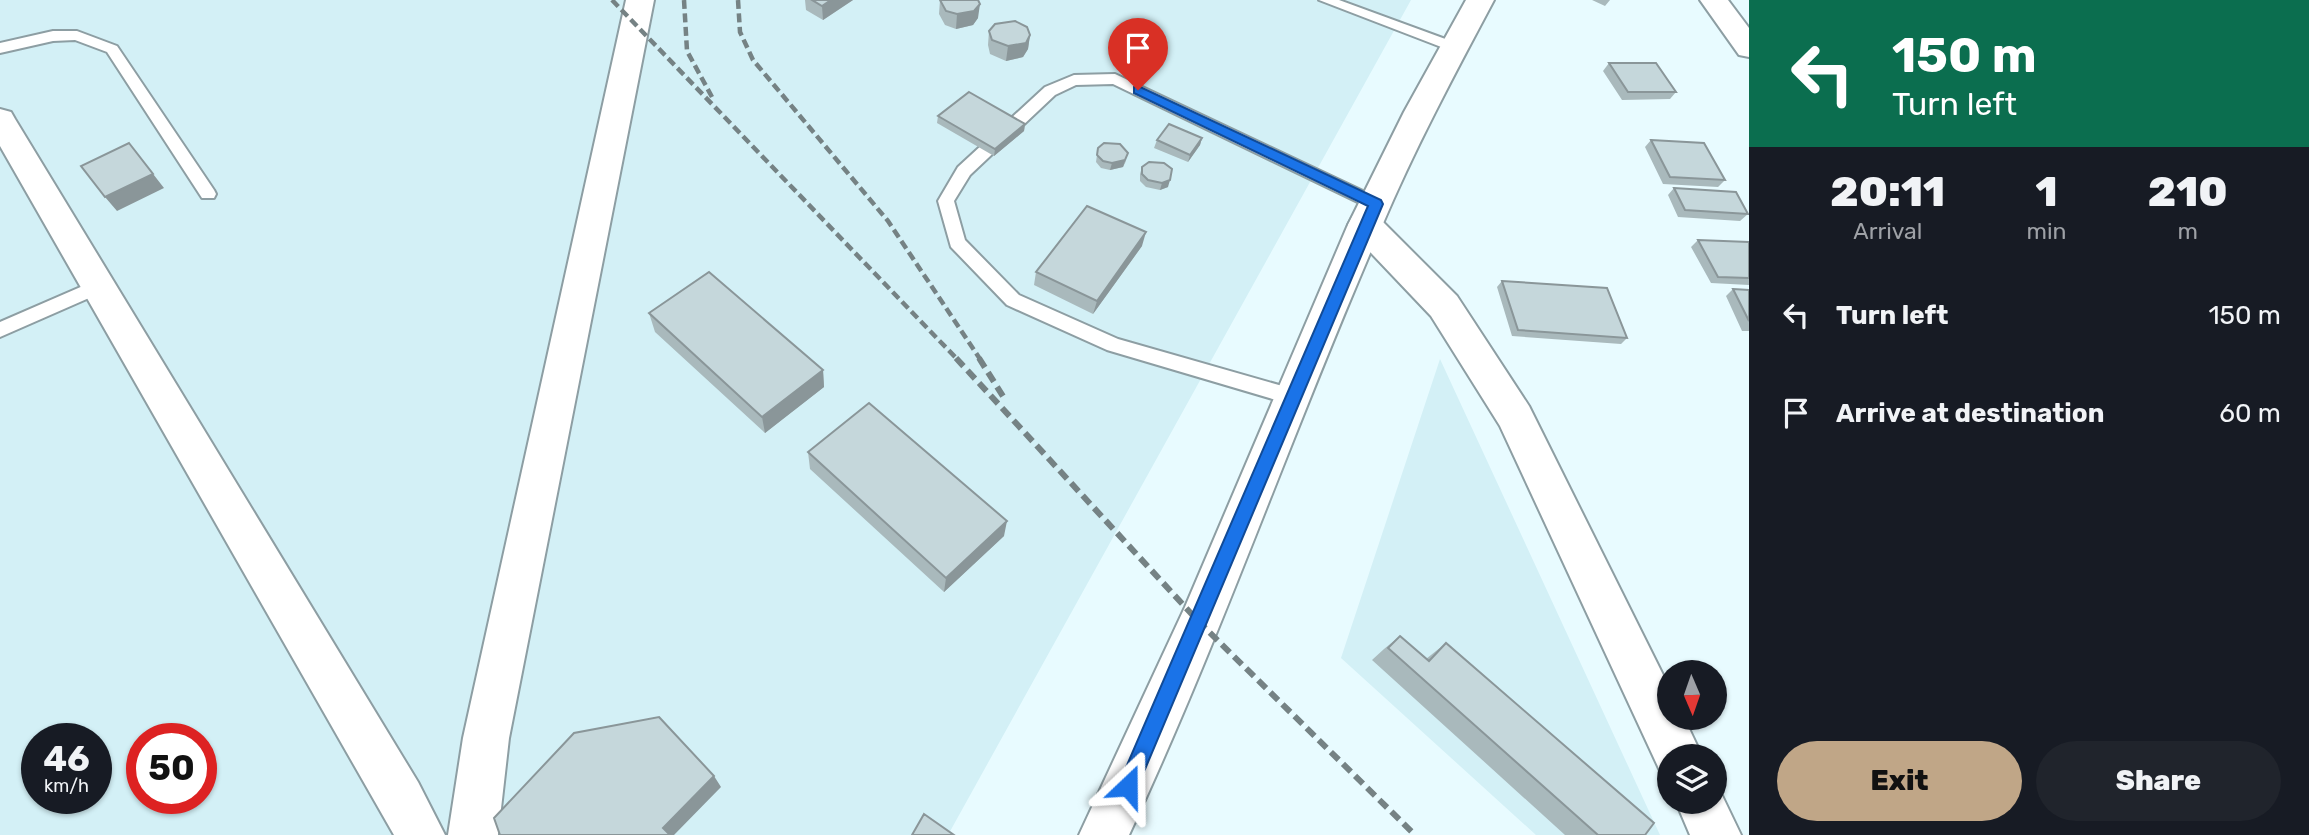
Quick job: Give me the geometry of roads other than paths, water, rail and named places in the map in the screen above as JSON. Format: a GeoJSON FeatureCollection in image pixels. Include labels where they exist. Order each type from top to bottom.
{"type":"FeatureCollection","features":[{"type":"Feature","properties":{"kind":"street"},"geometry":{"type":"LineString","coordinates":[[473,835],[486,738],[640,0]]}},
{"type":"Feature","properties":{"kind":"street"},"geometry":{"type":"LineString","coordinates":[[1104,835],[1134,773],[1371,214],[1480,0]]}},
{"type":"Feature","properties":{"kind":"street"},"geometry":{"type":"LineString","coordinates":[[1714,0],[1749,48]]}},
{"type":"Feature","properties":{"kind":"street"},"geometry":{"type":"LineString","coordinates":[[0,119],[420,835]]}},
{"type":"Feature","properties":{"kind":"street"},"geometry":{"type":"LineString","coordinates":[[1371,214],[1444,306],[1515,417],[1672,744]]}},
{"type":"Feature","properties":{"kind":"street"},"geometry":{"type":"LineString","coordinates":[[1706,814],[1716,835]]}},
{"type":"Feature","properties":{"kind":"lane"},"geometry":{"type":"LineString","coordinates":[[1326,0],[1454,47]]}},
{"type":"Feature","properties":{"kind":"lane"},"geometry":{"type":"LineString","coordinates":[[0,48],[53,36],[77,35],[112,48],[208,194]]}},
{"type":"Feature","properties":{"kind":"lane"},"geometry":{"type":"LineString","coordinates":[[1293,397],[1114,345],[1013,300],[957,243],[946,201],[964,171],[1050,91],[1074,80],[1115,79],[1371,214]]}},
{"type":"Feature","properties":{"kind":"lane"},"geometry":{"type":"LineString","coordinates":[[0,330],[99,286]]}},
{"type":"Feature","properties":{"kind":"railway"},"geometry":{"type":"LineString","coordinates":[[612,0],[957,359]]}},
{"type":"Feature","properties":{"kind":"railway"},"geometry":{"type":"LineString","coordinates":[[684,0],[687,51],[712,97]]}},
{"type":"Feature","properties":{"kind":"railway"},"geometry":{"type":"LineString","coordinates":[[738,0],[740,32],[753,60],[888,221],[980,359]]}},
{"type":"Feature","properties":{"kind":"railway"},"geometry":{"type":"LineString","coordinates":[[956,358],[1199,622],[1415,835]]}},
{"type":"Feature","properties":{"kind":"railway"},"geometry":{"type":"LineString","coordinates":[[979,358],[1006,401]]}}]}
